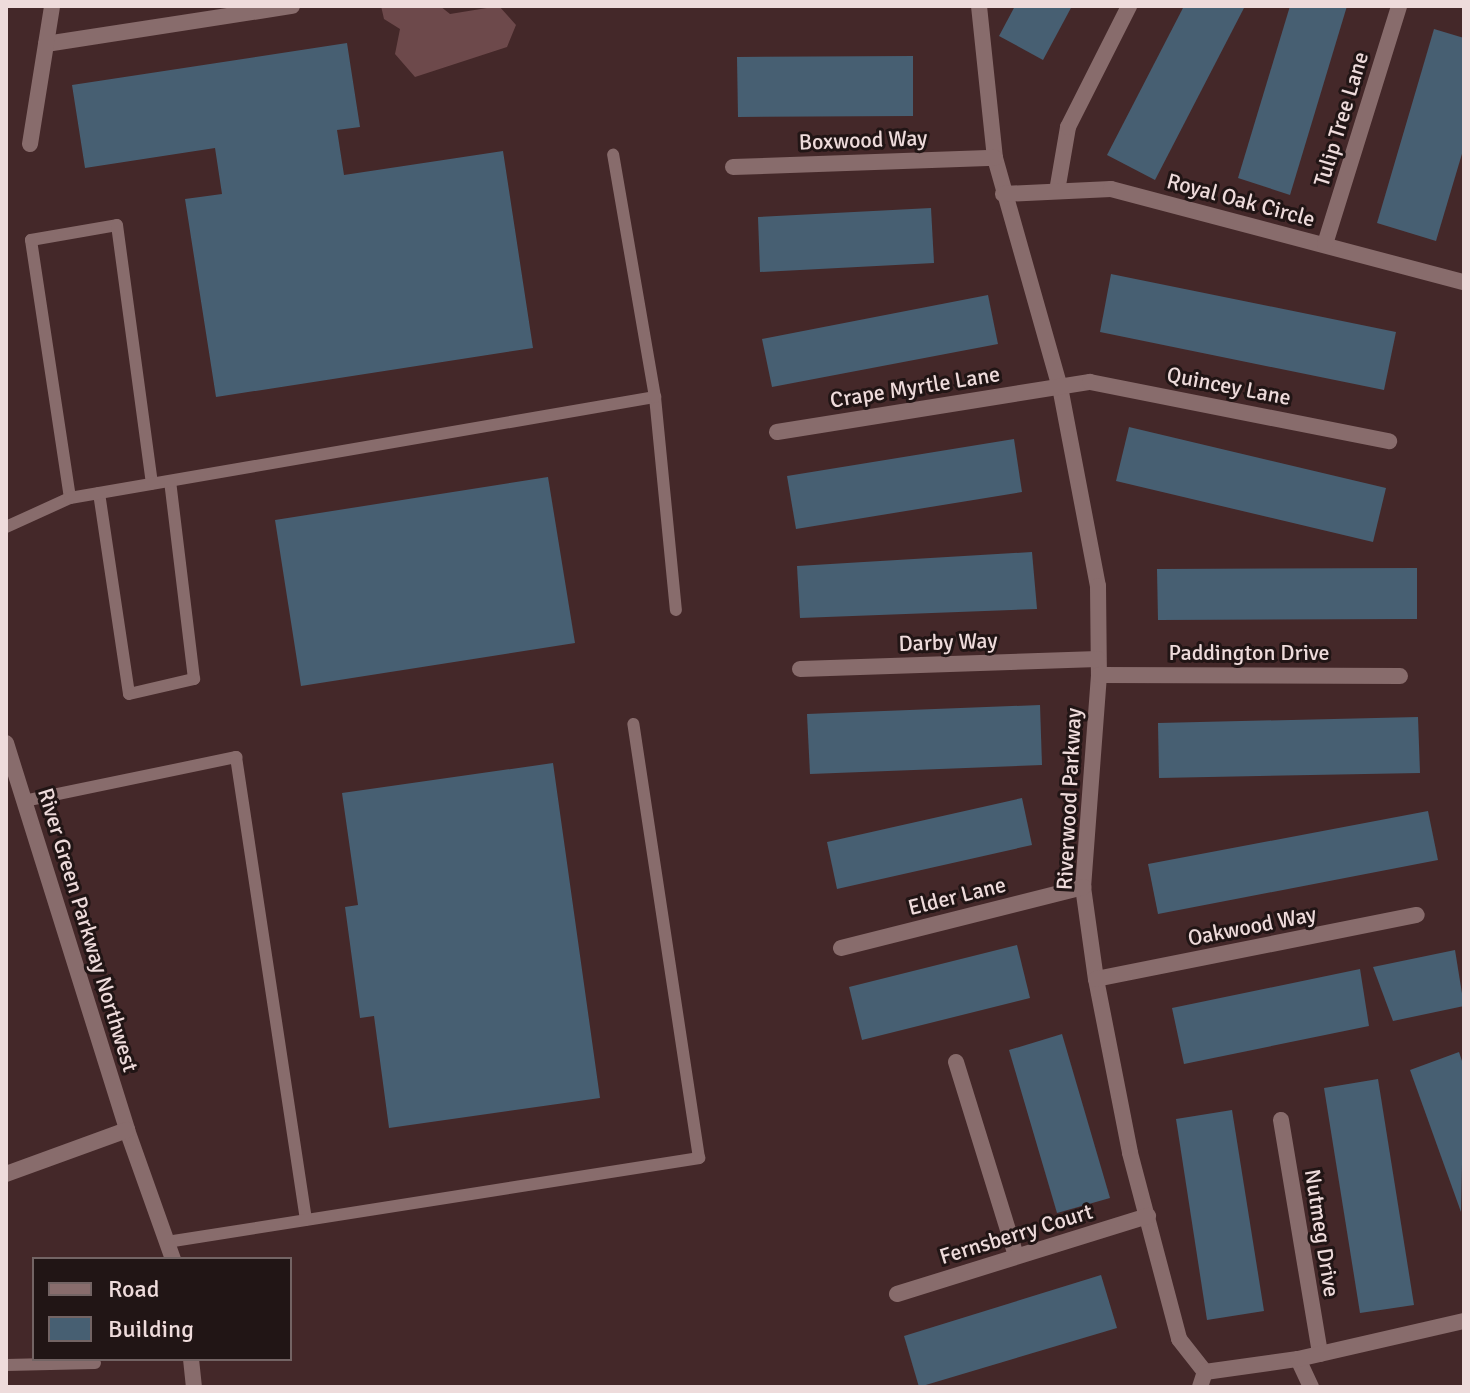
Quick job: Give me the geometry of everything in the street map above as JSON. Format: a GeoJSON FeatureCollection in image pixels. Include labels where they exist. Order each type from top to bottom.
{"type":"FeatureCollection","features":[{"type":"Feature","properties":{"kind":"street"},"geometry":{"type":"LineString","coordinates":[[30,144],[52,6]]}},
{"type":"Feature","properties":{"kind":"street"},"geometry":{"type":"LineString","coordinates":[[46,44],[216,12],[292,6]]}},
{"type":"Feature","properties":{"kind":"street","name":"Riverwood Parkway"},"geometry":{"type":"LineString","coordinates":[[979,6],[995,158],[1060,387],[1098,586],[1098,667],[1083,887],[1096,979],[1148,1216],[1179,1339],[1202,1379],[1464,1321]]}},
{"type":"Feature","properties":{"kind":"street"},"geometry":{"type":"LineString","coordinates":[[1057,191],[1068,127],[1129,6]]}},
{"type":"Feature","properties":{"kind":"street","name":"Tulip Tree Lane"},"geometry":{"type":"LineString","coordinates":[[1325,244],[1399,6]]}},
{"type":"Feature","properties":{"kind":"street","name":"Boxwood Way"},"geometry":{"type":"LineString","coordinates":[[733,167],[995,158]]}},
{"type":"Feature","properties":{"kind":"street","name":"Royal Oak Circle"},"geometry":{"type":"LineString","coordinates":[[1003,194],[1111,189],[1464,282]]}},
{"type":"Feature","properties":{"kind":"street","name":"Quincey Lane"},"geometry":{"type":"LineString","coordinates":[[1060,387],[1104,385],[1389,441]]}},
{"type":"Feature","properties":{"kind":"street","name":"Crape Myrtle Lane"},"geometry":{"type":"LineString","coordinates":[[777,432],[1060,387]]}},
{"type":"Feature","properties":{"kind":"street","name":"Darby Way"},"geometry":{"type":"LineString","coordinates":[[800,669],[1098,667]]}},
{"type":"Feature","properties":{"kind":"street","name":"Paddington Drive"},"geometry":{"type":"LineString","coordinates":[[1098,667],[1400,676]]}},
{"type":"Feature","properties":{"kind":"street","name":"River Green Parkway Northwest"},"geometry":{"type":"LineString","coordinates":[[6,743],[127,1130],[172,1257]]}},
{"type":"Feature","properties":{"kind":"street","name":"Elder Lane"},"geometry":{"type":"LineString","coordinates":[[841,948],[1083,887]]}},
{"type":"Feature","properties":{"kind":"street","name":"Oakwood Way"},"geometry":{"type":"LineString","coordinates":[[1096,979],[1417,915]]}},
{"type":"Feature","properties":{"kind":"street"},"geometry":{"type":"LineString","coordinates":[[956,1062],[1016,1256]]}},
{"type":"Feature","properties":{"kind":"street","name":"Nutmeg Drive"},"geometry":{"type":"LineString","coordinates":[[1281,1120],[1320,1354]]}},
{"type":"Feature","properties":{"kind":"street"},"geometry":{"type":"LineString","coordinates":[[6,1174],[127,1130]]}},
{"type":"Feature","properties":{"kind":"street","name":"Fernsberry Court"},"geometry":{"type":"LineString","coordinates":[[897,1294],[1148,1216]]}},
{"type":"Feature","properties":{"kind":"street"},"geometry":{"type":"LineString","coordinates":[[1298,1359],[1311,1387]]}},
{"type":"Feature","properties":{"kind":"street"},"geometry":{"type":"LineString","coordinates":[[191,1361],[194,1387]]}},
{"type":"Feature","properties":{"kind":"lane"},"geometry":{"type":"LineString","coordinates":[[613,155],[655,397],[676,610]]}},
{"type":"Feature","properties":{"kind":"lane"},"geometry":{"type":"LineString","coordinates":[[70,498],[31,240],[117,225],[152,484]]}},
{"type":"Feature","properties":{"kind":"lane"},"geometry":{"type":"LineString","coordinates":[[6,527],[70,498],[655,397]]}},
{"type":"Feature","properties":{"kind":"lane"},"geometry":{"type":"LineString","coordinates":[[99,493],[129,694],[194,679],[170,481]]}},
{"type":"Feature","properties":{"kind":"lane"},"geometry":{"type":"LineString","coordinates":[[167,1242],[699,1158],[633,724]]}},
{"type":"Feature","properties":{"kind":"lane"},"geometry":{"type":"LineString","coordinates":[[24,801],[236,757],[306,1220]]}},
{"type":"Feature","properties":{"kind":"lane"},"geometry":{"type":"LineString","coordinates":[[6,1365],[95,1363]]}},
{"type":"Feature","properties":{"kind":"shaded area"},"geometry":{"type":"Polygon","coordinates":[[[381,6],[440,6],[450,14],[499,6],[516,25],[507,47],[415,77],[395,54],[400,29],[384,19],[381,6]]]}},
{"type":"Feature","properties":{"kind":"building"},"geometry":{"type":"Polygon","coordinates":[[[1015,6],[1072,6],[1043,60],[999,36],[1015,6]]]}},
{"type":"Feature","properties":{"kind":"building"},"geometry":{"type":"Polygon","coordinates":[[[1184,6],[1245,6],[1155,180],[1107,155],[1184,6]]]}},
{"type":"Feature","properties":{"kind":"building"},"geometry":{"type":"Polygon","coordinates":[[[1290,6],[1347,6],[1290,195],[1238,178],[1290,6]]]}},
{"type":"Feature","properties":{"kind":"building"},"geometry":{"type":"Polygon","coordinates":[[[1434,29],[1464,38],[1464,147],[1436,241],[1377,223],[1434,29]]]}},
{"type":"Feature","properties":{"kind":"building"},"geometry":{"type":"Polygon","coordinates":[[[347,43],[360,127],[337,130],[344,175],[503,151],[533,348],[216,397],[185,199],[222,194],[215,148],[85,168],[72,85],[347,43]]]}},
{"type":"Feature","properties":{"kind":"building"},"geometry":{"type":"Polygon","coordinates":[[[913,56],[913,116],[738,117],[737,57],[913,56]]]}},
{"type":"Feature","properties":{"kind":"building"},"geometry":{"type":"Polygon","coordinates":[[[931,208],[934,263],[760,272],[758,217],[931,208]]]}},
{"type":"Feature","properties":{"kind":"building"},"geometry":{"type":"Polygon","coordinates":[[[1111,274],[1396,332],[1384,390],[1100,332],[1111,274]]]}},
{"type":"Feature","properties":{"kind":"building"},"geometry":{"type":"Polygon","coordinates":[[[988,295],[998,344],[772,387],[762,339],[988,295]]]}},
{"type":"Feature","properties":{"kind":"building"},"geometry":{"type":"Polygon","coordinates":[[[1129,427],[1386,488],[1373,542],[1116,481],[1129,427]]]}},
{"type":"Feature","properties":{"kind":"building"},"geometry":{"type":"Polygon","coordinates":[[[1014,439],[1022,492],[796,529],[787,476],[1014,439]]]}},
{"type":"Feature","properties":{"kind":"building"},"geometry":{"type":"Polygon","coordinates":[[[548,477],[575,643],[301,686],[275,520],[548,477]]]}},
{"type":"Feature","properties":{"kind":"building"},"geometry":{"type":"Polygon","coordinates":[[[1032,552],[1037,609],[800,618],[797,566],[1032,552]]]}},
{"type":"Feature","properties":{"kind":"building"},"geometry":{"type":"Polygon","coordinates":[[[1417,568],[1417,619],[1158,620],[1157,569],[1417,568]]]}},
{"type":"Feature","properties":{"kind":"building"},"geometry":{"type":"Polygon","coordinates":[[[1040,705],[1042,765],[810,774],[807,714],[1040,705]]]}},
{"type":"Feature","properties":{"kind":"building"},"geometry":{"type":"Polygon","coordinates":[[[1418,717],[1420,773],[1159,778],[1158,723],[1418,717]]]}},
{"type":"Feature","properties":{"kind":"building"},"geometry":{"type":"Polygon","coordinates":[[[553,763],[600,1098],[389,1128],[374,1016],[360,1018],[345,907],[358,905],[342,793],[553,763]]]}},
{"type":"Feature","properties":{"kind":"building"},"geometry":{"type":"Polygon","coordinates":[[[1022,798],[1032,845],[837,889],[827,842],[1022,798]]]}},
{"type":"Feature","properties":{"kind":"building"},"geometry":{"type":"Polygon","coordinates":[[[1428,811],[1438,860],[1158,914],[1148,864],[1428,811]]]}},
{"type":"Feature","properties":{"kind":"building"},"geometry":{"type":"Polygon","coordinates":[[[1017,945],[1030,998],[862,1040],[849,987],[1017,945]]]}},
{"type":"Feature","properties":{"kind":"building"},"geometry":{"type":"Polygon","coordinates":[[[1455,950],[1464,1006],[1393,1021],[1373,967],[1455,950]]]}},
{"type":"Feature","properties":{"kind":"building"},"geometry":{"type":"Polygon","coordinates":[[[1360,969],[1369,1026],[1184,1064],[1172,1008],[1360,969]]]}},
{"type":"Feature","properties":{"kind":"building"},"geometry":{"type":"Polygon","coordinates":[[[1062,1034],[1110,1198],[1057,1213],[1009,1050],[1062,1034]]]}},
{"type":"Feature","properties":{"kind":"building"},"geometry":{"type":"Polygon","coordinates":[[[1459,1052],[1464,1067],[1461,1212],[1410,1070],[1459,1052]]]}},
{"type":"Feature","properties":{"kind":"building"},"geometry":{"type":"Polygon","coordinates":[[[1378,1079],[1414,1305],[1360,1313],[1324,1088],[1378,1079]]]}},
{"type":"Feature","properties":{"kind":"building"},"geometry":{"type":"Polygon","coordinates":[[[1232,1110],[1264,1311],[1207,1320],[1176,1119],[1232,1110]]]}},
{"type":"Feature","properties":{"kind":"building"},"geometry":{"type":"Polygon","coordinates":[[[1101,1275],[1117,1328],[919,1387],[904,1336],[1101,1275]]]}}]}
